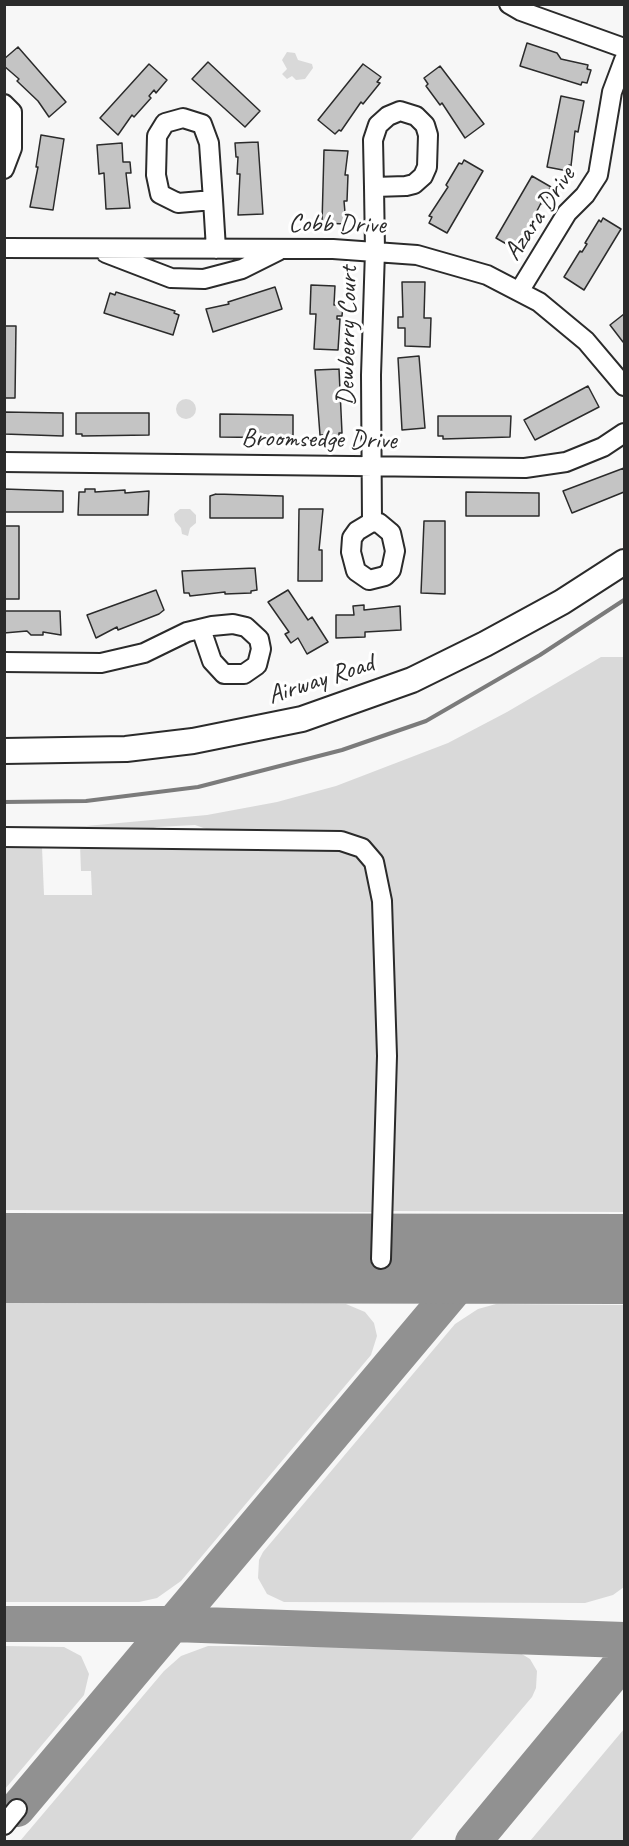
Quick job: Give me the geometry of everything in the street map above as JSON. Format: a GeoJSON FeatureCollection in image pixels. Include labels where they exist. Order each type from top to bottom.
{"type":"FeatureCollection","features":[{"type":"Feature","properties":{"kind":"main road","name":"Airway Road"},"geometry":{"type":"LineString","coordinates":[[4,751],[126,749],[193,741],[302,719],[412,680],[475,650],[562,602],[624,562]]}},
{"type":"Feature","properties":{"kind":"street"},"geometry":{"type":"LineString","coordinates":[[509,4],[521,11],[624,48]]}},
{"type":"Feature","properties":{"kind":"street","name":"Azara Drive"},"geometry":{"type":"LineString","coordinates":[[520,290],[567,213],[585,195],[598,175],[612,92],[624,60]]}},
{"type":"Feature","properties":{"kind":"street"},"geometry":{"type":"LineString","coordinates":[[4,104],[12,112],[12,148],[4,169]]}},
{"type":"Feature","properties":{"kind":"street"},"geometry":{"type":"LineString","coordinates":[[213,200],[178,203],[160,194],[156,175],[157,136],[165,123],[183,118],[202,124],[209,143],[213,200],[216,249]]}},
{"type":"Feature","properties":{"kind":"street","name":"Dewberry Court"},"geometry":{"type":"LineString","coordinates":[[372,522],[371,375],[375,250],[374,187]]}},
{"type":"Feature","properties":{"kind":"street","name":"Cobb Drive"},"geometry":{"type":"LineString","coordinates":[[4,248],[375,250],[417,255],[487,275],[520,290],[563,320],[623,380]]}},
{"type":"Feature","properties":{"kind":"street"},"geometry":{"type":"LineString","coordinates":[[93,248],[171,278],[204,279],[242,269],[282,249]]}},
{"type":"Feature","properties":{"kind":"street","name":"Broomsedge Drive"},"geometry":{"type":"LineString","coordinates":[[4,462],[525,468],[566,462],[603,447],[624,433]]}},
{"type":"Feature","properties":{"kind":"street"},"geometry":{"type":"LineString","coordinates":[[4,662],[101,663],[144,653],[201,628]]}},
{"type":"Feature","properties":{"kind":"street"},"geometry":{"type":"LineString","coordinates":[[4,837],[341,841],[362,848],[374,862],[382,901],[387,1056],[381,1258]]}},
{"type":"Feature","properties":{"kind":"street"},"geometry":{"type":"LineString","coordinates":[[4,1825],[17,1809]]}},
{"type":"Feature","properties":{"kind":"shaded area"},"geometry":{"type":"Polygon","coordinates":[[[287,52],[295,53],[298,60],[312,64],[313,68],[305,79],[296,80],[292,76],[287,79],[282,74],[287,69],[282,60],[287,52]]]}},
{"type":"Feature","properties":{"kind":"shaded area"},"geometry":{"type":"Polygon","coordinates":[[[186,399],[193,402],[196,409],[193,416],[186,419],[179,416],[176,409],[179,402],[186,399]]]}},
{"type":"Feature","properties":{"kind":"shaded area"},"geometry":{"type":"Polygon","coordinates":[[[180,509],[190,509],[196,515],[196,523],[190,528],[188,536],[182,534],[181,528],[175,521],[174,514],[180,509]]]}},
{"type":"Feature","properties":{"kind":"shaded area"},"geometry":{"type":"Polygon","coordinates":[[[601,657],[624,657],[624,1212],[390,1211],[372,849],[221,834],[195,825],[157,827],[133,834],[5,832],[5,826],[86,826],[207,815],[277,802],[336,786],[448,743],[507,712],[601,657]]]}},
{"type":"Feature","properties":{"kind":"shaded area"},"geometry":{"type":"Polygon","coordinates":[[[5,841],[321,844],[357,854],[368,864],[375,896],[379,1057],[373,1212],[5,1210],[5,841]],[[80,845],[42,847],[44,895],[92,895],[91,871],[81,871],[80,845]]]}},
{"type":"Feature","properties":{"kind":"shaded area"},"geometry":{"type":"Polygon","coordinates":[[[5,1303],[346,1304],[365,1312],[374,1323],[377,1336],[371,1355],[181,1581],[157,1598],[139,1602],[5,1602],[5,1303]]]}},
{"type":"Feature","properties":{"kind":"shaded area"},"geometry":{"type":"Polygon","coordinates":[[[496,1304],[624,1305],[624,1587],[613,1595],[585,1603],[284,1602],[267,1594],[258,1578],[259,1560],[263,1552],[455,1324],[478,1309],[496,1304]]]}},
{"type":"Feature","properties":{"kind":"shaded area"},"geometry":{"type":"Polygon","coordinates":[[[5,1646],[64,1647],[81,1656],[89,1674],[84,1695],[5,1789],[5,1646]]]}},
{"type":"Feature","properties":{"kind":"shaded area"},"geometry":{"type":"Polygon","coordinates":[[[208,1646],[512,1648],[530,1659],[537,1671],[536,1688],[532,1697],[410,1841],[20,1841],[164,1671],[181,1656],[208,1646]]]}},
{"type":"Feature","properties":{"kind":"shaded area"},"geometry":{"type":"Polygon","coordinates":[[[624,1729],[624,1841],[530,1841],[624,1729]]]}},
{"type":"Feature","properties":{"kind":"building"},"geometry":{"type":"Polygon","coordinates":[[[527,43],[557,53],[561,59],[588,65],[587,69],[591,70],[587,83],[582,82],[581,85],[520,66],[527,43]]]}},
{"type":"Feature","properties":{"kind":"building"},"geometry":{"type":"Polygon","coordinates":[[[18,47],[66,102],[49,117],[38,101],[17,81],[19,79],[4,66],[4,59],[18,47]]]}},
{"type":"Feature","properties":{"kind":"building"},"geometry":{"type":"Polygon","coordinates":[[[208,62],[260,111],[245,127],[192,79],[208,62]]]}},
{"type":"Feature","properties":{"kind":"building"},"geometry":{"type":"Polygon","coordinates":[[[149,64],[167,80],[156,93],[154,90],[149,96],[151,98],[134,117],[132,115],[118,135],[100,118],[149,64]]]}},
{"type":"Feature","properties":{"kind":"building"},"geometry":{"type":"Polygon","coordinates":[[[363,64],[381,77],[377,82],[380,83],[363,104],[361,102],[341,131],[335,134],[318,120],[363,64]]]}},
{"type":"Feature","properties":{"kind":"building"},"geometry":{"type":"Polygon","coordinates":[[[440,66],[484,124],[465,138],[442,103],[440,105],[426,86],[428,84],[424,78],[440,66]]]}},
{"type":"Feature","properties":{"kind":"building"},"geometry":{"type":"Polygon","coordinates":[[[561,96],[584,101],[578,132],[575,131],[571,166],[569,165],[568,171],[547,167],[561,96]]]}},
{"type":"Feature","properties":{"kind":"building"},"geometry":{"type":"Polygon","coordinates":[[[41,135],[64,139],[53,210],[30,207],[38,167],[36,167],[41,135]]]}},
{"type":"Feature","properties":{"kind":"building"},"geometry":{"type":"Polygon","coordinates":[[[258,142],[263,214],[238,215],[240,174],[237,174],[238,157],[236,157],[235,143],[258,142]]]}},
{"type":"Feature","properties":{"kind":"building"},"geometry":{"type":"Polygon","coordinates":[[[122,143],[123,162],[130,162],[131,173],[126,173],[130,208],[106,209],[104,173],[99,174],[97,145],[122,143]]]}},
{"type":"Feature","properties":{"kind":"building"},"geometry":{"type":"Polygon","coordinates":[[[324,150],[348,151],[345,175],[348,175],[347,201],[344,201],[346,224],[322,223],[324,150]]]}},
{"type":"Feature","properties":{"kind":"building"},"geometry":{"type":"Polygon","coordinates":[[[464,160],[483,171],[447,233],[429,223],[432,217],[429,216],[448,187],[446,185],[459,163],[462,164],[464,160]]]}},
{"type":"Feature","properties":{"kind":"building"},"geometry":{"type":"Polygon","coordinates":[[[532,176],[551,187],[548,191],[550,193],[543,204],[541,203],[517,250],[496,238],[532,176]]]}},
{"type":"Feature","properties":{"kind":"building"},"geometry":{"type":"Polygon","coordinates":[[[603,218],[621,229],[584,290],[564,277],[587,244],[585,243],[599,220],[601,222],[603,218]]]}},
{"type":"Feature","properties":{"kind":"building"},"geometry":{"type":"Polygon","coordinates":[[[402,282],[425,282],[424,318],[431,318],[430,347],[405,346],[405,328],[398,328],[398,317],[403,317],[402,282]]]}},
{"type":"Feature","properties":{"kind":"building"},"geometry":{"type":"Polygon","coordinates":[[[311,285],[335,286],[334,305],[343,305],[342,316],[337,316],[337,319],[340,319],[338,350],[314,349],[316,314],[310,314],[311,285]]]}},
{"type":"Feature","properties":{"kind":"building"},"geometry":{"type":"Polygon","coordinates":[[[275,287],[282,309],[213,332],[206,309],[229,304],[228,302],[275,287]]]}},
{"type":"Feature","properties":{"kind":"building"},"geometry":{"type":"Polygon","coordinates":[[[116,292],[175,311],[174,313],[179,315],[173,335],[104,313],[110,293],[115,295],[116,292]]]}},
{"type":"Feature","properties":{"kind":"building"},"geometry":{"type":"Polygon","coordinates":[[[624,314],[624,341],[623,342],[610,325],[624,314]]]}},
{"type":"Feature","properties":{"kind":"building"},"geometry":{"type":"Polygon","coordinates":[[[4,326],[16,326],[15,398],[4,398],[4,326]]]}},
{"type":"Feature","properties":{"kind":"building"},"geometry":{"type":"Polygon","coordinates":[[[419,356],[425,428],[402,430],[398,358],[419,356]]]}},
{"type":"Feature","properties":{"kind":"building"},"geometry":{"type":"Polygon","coordinates":[[[339,369],[342,433],[339,433],[339,438],[325,439],[325,435],[320,435],[315,370],[339,369]]]}},
{"type":"Feature","properties":{"kind":"building"},"geometry":{"type":"Polygon","coordinates":[[[588,386],[599,407],[535,440],[524,420],[588,386]]]}},
{"type":"Feature","properties":{"kind":"building"},"geometry":{"type":"Polygon","coordinates":[[[4,412],[63,413],[63,436],[4,434],[4,412]]]}},
{"type":"Feature","properties":{"kind":"building"},"geometry":{"type":"Polygon","coordinates":[[[76,413],[149,413],[149,435],[82,436],[82,434],[76,434],[76,413]]]}},
{"type":"Feature","properties":{"kind":"building"},"geometry":{"type":"Polygon","coordinates":[[[220,414],[293,415],[293,438],[220,437],[220,414]]]}},
{"type":"Feature","properties":{"kind":"building"},"geometry":{"type":"Polygon","coordinates":[[[438,416],[511,416],[510,437],[443,439],[443,436],[438,436],[438,416]]]}},
{"type":"Feature","properties":{"kind":"building"},"geometry":{"type":"Polygon","coordinates":[[[624,468],[624,492],[572,513],[563,491],[624,468]]]}},
{"type":"Feature","properties":{"kind":"building"},"geometry":{"type":"Polygon","coordinates":[[[4,489],[63,491],[63,512],[4,512],[4,489]]]}},
{"type":"Feature","properties":{"kind":"building"},"geometry":{"type":"Polygon","coordinates":[[[85,489],[95,489],[95,492],[125,490],[125,493],[149,491],[148,515],[78,515],[79,492],[85,492],[85,489]]]}},
{"type":"Feature","properties":{"kind":"building"},"geometry":{"type":"Polygon","coordinates":[[[466,492],[539,493],[539,516],[466,516],[466,492]]]}},
{"type":"Feature","properties":{"kind":"building"},"geometry":{"type":"Polygon","coordinates":[[[216,494],[283,496],[283,518],[210,518],[210,496],[216,494]]]}},
{"type":"Feature","properties":{"kind":"building"},"geometry":{"type":"Polygon","coordinates":[[[299,509],[323,509],[319,550],[322,550],[322,581],[298,581],[299,509]]]}},
{"type":"Feature","properties":{"kind":"building"},"geometry":{"type":"Polygon","coordinates":[[[424,521],[445,521],[445,594],[421,593],[424,521]]]}},
{"type":"Feature","properties":{"kind":"building"},"geometry":{"type":"Polygon","coordinates":[[[4,526],[19,526],[19,599],[4,599],[4,526]]]}},
{"type":"Feature","properties":{"kind":"building"},"geometry":{"type":"Polygon","coordinates":[[[255,568],[257,590],[251,593],[225,594],[225,592],[190,596],[189,593],[184,593],[182,571],[255,568]]]}},
{"type":"Feature","properties":{"kind":"building"},"geometry":{"type":"Polygon","coordinates":[[[156,590],[164,610],[159,614],[118,630],[117,627],[96,638],[87,615],[156,590]]]}},
{"type":"Feature","properties":{"kind":"building"},"geometry":{"type":"Polygon","coordinates":[[[288,590],[308,620],[312,617],[328,642],[307,654],[298,638],[291,643],[285,634],[289,632],[268,602],[288,590]]]}},
{"type":"Feature","properties":{"kind":"building"},"geometry":{"type":"Polygon","coordinates":[[[364,605],[364,610],[400,606],[401,630],[365,632],[365,637],[336,638],[336,615],[354,615],[353,606],[364,605]]]}},
{"type":"Feature","properties":{"kind":"building"},"geometry":{"type":"Polygon","coordinates":[[[4,611],[60,611],[61,635],[43,632],[43,635],[31,635],[27,631],[4,633],[4,611]]]}},
{"type":"Feature","properties":{"kind":"waterway"},"geometry":{"type":"LineString","coordinates":[[4,802],[86,801],[198,787],[342,750],[426,721],[540,655],[624,600]]}},
{"type":"Feature","properties":{"kind":"taxiway"},"geometry":{"type":"LineString","coordinates":[[17,1809],[480,1259]]}},
{"type":"Feature","properties":{"kind":"taxiway"},"geometry":{"type":"LineString","coordinates":[[4,1624],[174,1624],[624,1640]]}},
{"type":"Feature","properties":{"kind":"taxiway"},"geometry":{"type":"LineString","coordinates":[[473,1842],[624,1660]]}},
{"type":"Feature","properties":{"kind":"runway"},"geometry":{"type":"LineString","coordinates":[[4,1258],[624,1259]]}}]}
